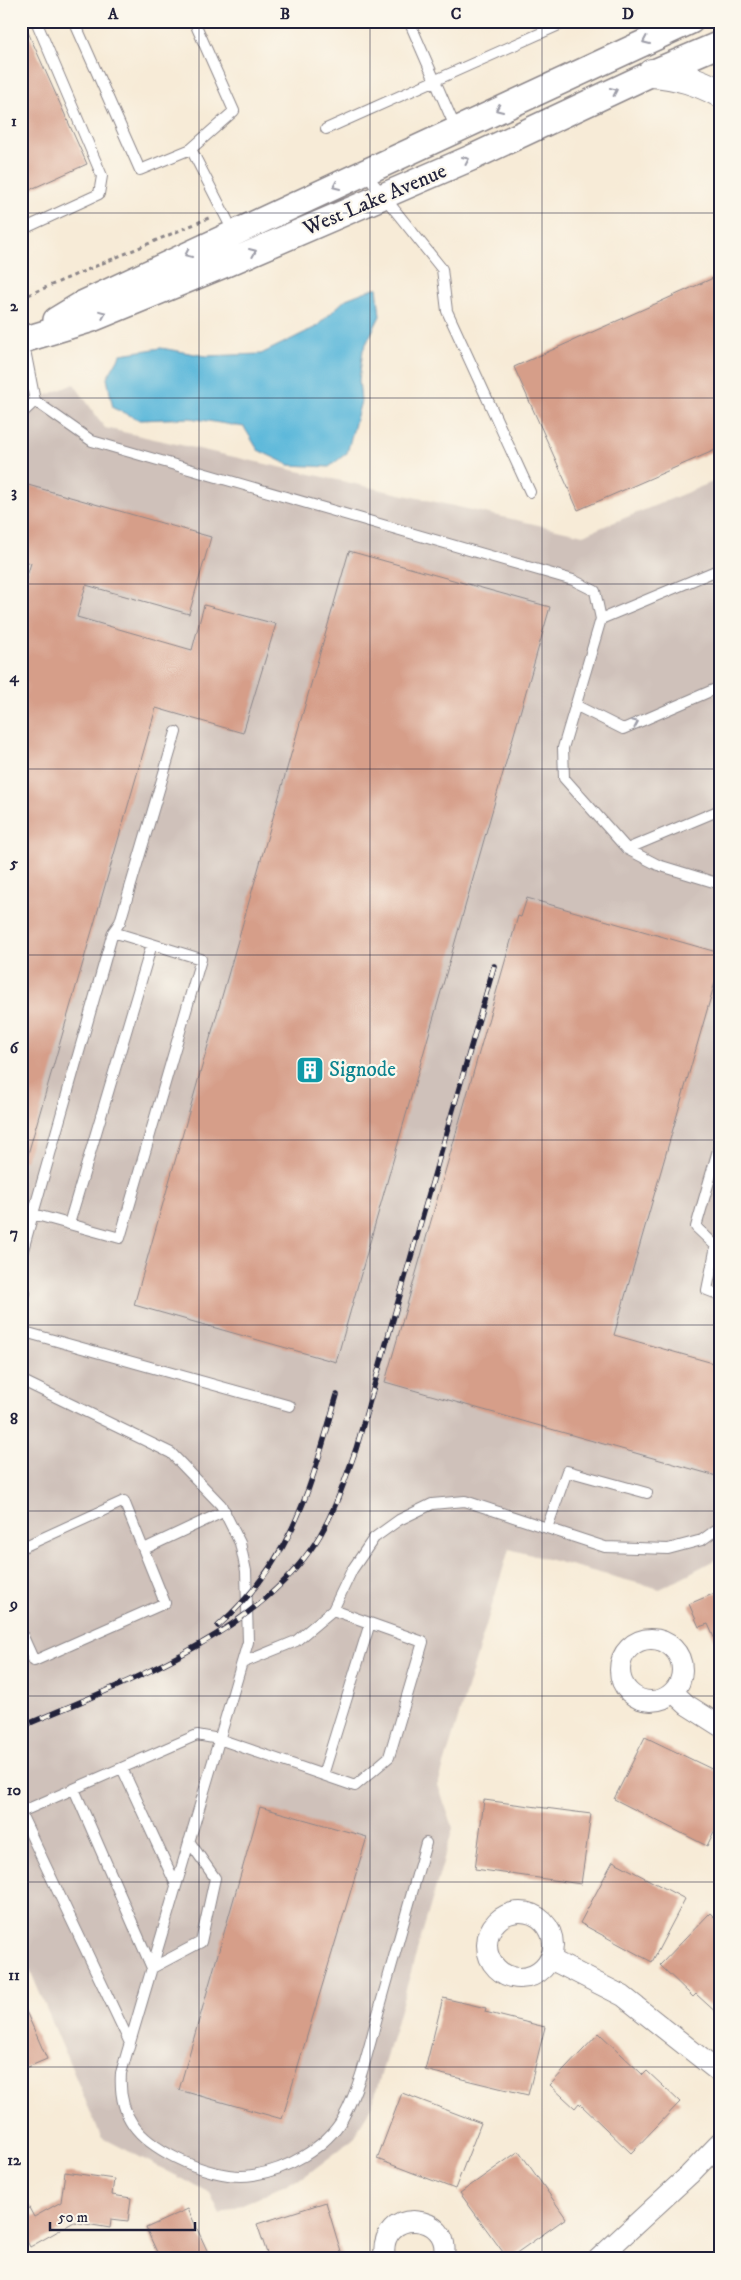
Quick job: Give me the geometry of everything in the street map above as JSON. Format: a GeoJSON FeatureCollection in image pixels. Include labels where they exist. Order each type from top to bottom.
{"type":"FeatureCollection","features":[{"type":"Feature","properties":{"kind":"main road"},"geometry":{"type":"LineString","coordinates":[[652,73],[688,78],[720,93]]}},
{"type":"Feature","properties":{"kind":"street","name":"West Lake Avenue"},"geometry":{"type":"LineString","coordinates":[[22,338],[84,303],[691,21]]}},
{"type":"Feature","properties":{"kind":"street","name":"West Lake Avenue"},"geometry":{"type":"LineString","coordinates":[[22,338],[92,319],[383,196],[652,73],[720,44]]}},
{"type":"Feature","properties":{"kind":"street"},"geometry":{"type":"LineString","coordinates":[[673,1692],[688,1706],[720,1726]]}},
{"type":"Feature","properties":{"kind":"street"},"geometry":{"type":"LineString","coordinates":[[550,1959],[624,1996],[720,2073]]}},
{"type":"Feature","properties":{"kind":"street"},"geometry":{"type":"LineString","coordinates":[[598,2259],[689,2175],[720,2143]]}},
{"type":"Feature","properties":{"kind":"street"},"geometry":{"type":"LineString","coordinates":[[385,2259],[384,2250],[390,2232],[406,2221],[416,2220],[426,2222],[441,2236],[444,2246],[443,2259]]}},
{"type":"Feature","properties":{"kind":"lane"},"geometry":{"type":"LineString","coordinates":[[21,230],[99,194],[102,176],[36,21]]}},
{"type":"Feature","properties":{"kind":"lane"},"geometry":{"type":"LineString","coordinates":[[74,21],[140,170],[191,148],[234,111],[194,21]]}},
{"type":"Feature","properties":{"kind":"lane"},"geometry":{"type":"LineString","coordinates":[[409,21],[456,129]]}},
{"type":"Feature","properties":{"kind":"lane"},"geometry":{"type":"LineString","coordinates":[[326,128],[568,21]]}},
{"type":"Feature","properties":{"kind":"lane"},"geometry":{"type":"LineString","coordinates":[[191,148],[234,233]]}},
{"type":"Feature","properties":{"kind":"lane"},"geometry":{"type":"LineString","coordinates":[[365,172],[442,269],[448,311],[530,492]]}},
{"type":"Feature","properties":{"kind":"lane"},"geometry":{"type":"LineString","coordinates":[[22,338],[35,401],[56,418],[92,441],[573,580],[595,591],[601,619],[563,748],[564,778],[627,849],[658,865],[720,884]]}},
{"type":"Feature","properties":{"kind":"lane"},"geometry":{"type":"LineString","coordinates":[[21,414],[35,401]]}},
{"type":"Feature","properties":{"kind":"lane"},"geometry":{"type":"LineString","coordinates":[[601,619],[720,569]]}},
{"type":"Feature","properties":{"kind":"lane"},"geometry":{"type":"LineString","coordinates":[[575,705],[623,729],[720,687]]}},
{"type":"Feature","properties":{"kind":"lane"},"geometry":{"type":"LineString","coordinates":[[21,1257],[113,932],[120,922],[176,732]]}},
{"type":"Feature","properties":{"kind":"lane"},"geometry":{"type":"LineString","coordinates":[[627,849],[720,810]]}},
{"type":"Feature","properties":{"kind":"lane"},"geometry":{"type":"LineString","coordinates":[[33,1214],[120,1238],[201,958],[113,932]]}},
{"type":"Feature","properties":{"kind":"lane"},"geometry":{"type":"LineString","coordinates":[[69,1224],[152,944]]}},
{"type":"Feature","properties":{"kind":"lane"},"geometry":{"type":"LineString","coordinates":[[720,1143],[696,1227],[716,1246],[707,1290],[720,1294]]}},
{"type":"Feature","properties":{"kind":"lane"},"geometry":{"type":"LineString","coordinates":[[21,1292],[25,1293],[21,1306]]}},
{"type":"Feature","properties":{"kind":"lane"},"geometry":{"type":"LineString","coordinates":[[21,1331],[290,1406]]}},
{"type":"Feature","properties":{"kind":"lane"},"geometry":{"type":"LineString","coordinates":[[21,1380],[171,1454],[225,1511],[240,1543],[246,1571],[248,1642],[121,2073],[120,2094],[130,2120],[144,2138],[188,2164],[231,2175],[252,2176],[274,2170],[298,2159],[324,2142],[343,2118],[361,2074],[426,1842]]}},
{"type":"Feature","properties":{"kind":"lane"},"geometry":{"type":"LineString","coordinates":[[547,1528],[567,1471],[647,1493]]}},
{"type":"Feature","properties":{"kind":"lane"},"geometry":{"type":"LineString","coordinates":[[21,1548],[124,1501],[165,1604],[34,1661],[21,1632]]}},
{"type":"Feature","properties":{"kind":"lane"},"geometry":{"type":"LineString","coordinates":[[242,1663],[296,1642],[333,1610],[352,1570],[374,1538],[399,1520],[432,1504],[465,1501],[605,1547],[668,1550],[702,1540],[720,1527]]}},
{"type":"Feature","properties":{"kind":"lane"},"geometry":{"type":"LineString","coordinates":[[144,1549],[225,1511]]}},
{"type":"Feature","properties":{"kind":"lane"},"geometry":{"type":"LineString","coordinates":[[130,2043],[21,1813],[196,1735],[220,1739],[354,1786],[389,1757],[423,1642],[333,1610]]}},
{"type":"Feature","properties":{"kind":"lane"},"geometry":{"type":"LineString","coordinates":[[322,1775],[370,1623]]}},
{"type":"Feature","properties":{"kind":"lane"},"geometry":{"type":"LineString","coordinates":[[122,1768],[176,1885]]}},
{"type":"Feature","properties":{"kind":"lane"},"geometry":{"type":"LineString","coordinates":[[74,1789],[152,1968]]}},
{"type":"Feature","properties":{"kind":"lane"},"geometry":{"type":"LineString","coordinates":[[152,1968],[201,1942],[215,1878],[189,1840]]}},
{"type":"Feature","properties":{"kind":"shaded area"},"geometry":{"type":"Polygon","coordinates":[[[74,384],[105,428],[583,535],[720,479],[720,1557],[660,1589],[509,1549],[438,1785],[453,1828],[373,2102],[354,2138],[305,2176],[220,2214],[210,2193],[101,2137],[21,1949],[21,406],[74,384]]]}},
{"type":"Feature","properties":{"kind":"water"},"geometry":{"type":"Polygon","coordinates":[[[377,287],[380,316],[363,350],[359,380],[361,401],[347,453],[329,467],[289,465],[258,450],[244,427],[190,418],[140,420],[113,408],[107,378],[121,354],[161,348],[206,356],[261,354],[316,327],[346,299],[377,287]]]}},
{"type":"Feature","properties":{"kind":"building"},"geometry":{"type":"Polygon","coordinates":[[[21,21],[23,21],[87,164],[27,191],[21,178],[21,21]]]}},
{"type":"Feature","properties":{"kind":"building"},"geometry":{"type":"Polygon","coordinates":[[[720,275],[720,448],[578,510],[514,367],[720,275]]]}},
{"type":"Feature","properties":{"kind":"building"},"geometry":{"type":"Polygon","coordinates":[[[21,483],[211,537],[189,614],[86,585],[77,617],[192,650],[204,605],[276,624],[243,733],[156,708],[26,1161],[21,1160],[21,596],[31,563],[21,560],[21,483]]]}},
{"type":"Feature","properties":{"kind":"building"},"geometry":{"type":"Polygon","coordinates":[[[349,551],[550,607],[336,1362],[134,1305],[349,551]]]}},
{"type":"Feature","properties":{"kind":"building"},"geometry":{"type":"Polygon","coordinates":[[[527,898],[720,953],[720,965],[614,1335],[720,1365],[720,1477],[385,1382],[518,916],[521,917],[527,898]]]}},
{"type":"Feature","properties":{"kind":"building"},"geometry":{"type":"Polygon","coordinates":[[[720,1591],[720,1651],[708,1624],[699,1627],[689,1604],[720,1591]]]}},
{"type":"Feature","properties":{"kind":"building"},"geometry":{"type":"Polygon","coordinates":[[[645,1737],[720,1773],[720,1819],[707,1846],[614,1799],[645,1737]]]}},
{"type":"Feature","properties":{"kind":"building"},"geometry":{"type":"Polygon","coordinates":[[[484,1800],[591,1814],[581,1884],[475,1869],[484,1800]]]}},
{"type":"Feature","properties":{"kind":"building"},"geometry":{"type":"Polygon","coordinates":[[[260,1807],[367,1837],[282,2119],[179,2090],[260,1807]]]}},
{"type":"Feature","properties":{"kind":"building"},"geometry":{"type":"Polygon","coordinates":[[[613,1861],[685,1899],[652,1962],[580,1923],[613,1861]]]}},
{"type":"Feature","properties":{"kind":"building"},"geometry":{"type":"Polygon","coordinates":[[[710,1913],[720,1923],[720,2016],[696,1994],[693,1997],[660,1965],[710,1913]]]}},
{"type":"Feature","properties":{"kind":"building"},"geometry":{"type":"Polygon","coordinates":[[[443,1998],[486,2008],[485,2012],[545,2027],[528,2095],[425,2070],[443,1998]]]}},
{"type":"Feature","properties":{"kind":"building"},"geometry":{"type":"Polygon","coordinates":[[[21,2000],[47,2059],[21,2070],[21,2000]]]}},
{"type":"Feature","properties":{"kind":"building"},"geometry":{"type":"Polygon","coordinates":[[[599,2033],[643,2075],[647,2071],[680,2102],[631,2153],[579,2103],[575,2108],[550,2085],[599,2033]]]}},
{"type":"Feature","properties":{"kind":"building"},"geometry":{"type":"Polygon","coordinates":[[[402,2093],[481,2123],[455,2189],[377,2159],[402,2093]]]}},
{"type":"Feature","properties":{"kind":"building"},"geometry":{"type":"Polygon","coordinates":[[[519,2151],[566,2218],[508,2259],[460,2193],[519,2151]]]}},
{"type":"Feature","properties":{"kind":"building"},"geometry":{"type":"Polygon","coordinates":[[[65,2172],[114,2179],[112,2195],[131,2198],[128,2221],[111,2219],[110,2228],[74,2222],[30,2247],[21,2230],[21,2193],[34,2217],[61,2202],[65,2172]]]}},
{"type":"Feature","properties":{"kind":"building"},"geometry":{"type":"Polygon","coordinates":[[[326,2202],[343,2259],[269,2259],[257,2224],[326,2202]]]}},
{"type":"Feature","properties":{"kind":"building"},"geometry":{"type":"Polygon","coordinates":[[[188,2209],[211,2259],[160,2259],[146,2228],[188,2209]]]}},
{"type":"Feature","properties":{"kind":"railway"},"geometry":{"type":"LineString","coordinates":[[21,1727],[139,1676],[217,1634],[253,1609],[284,1581],[318,1538],[337,1501],[356,1449],[494,966]]}},
{"type":"Feature","properties":{"kind":"railway"},"geometry":{"type":"LineString","coordinates":[[218,1626],[244,1601],[265,1575],[282,1548],[308,1491],[337,1395]]}},
{"type":"Feature","properties":{"kind":"place","name":"Signode"},"geometry":{"type":"Point","coordinates":[310,1070]}}]}
